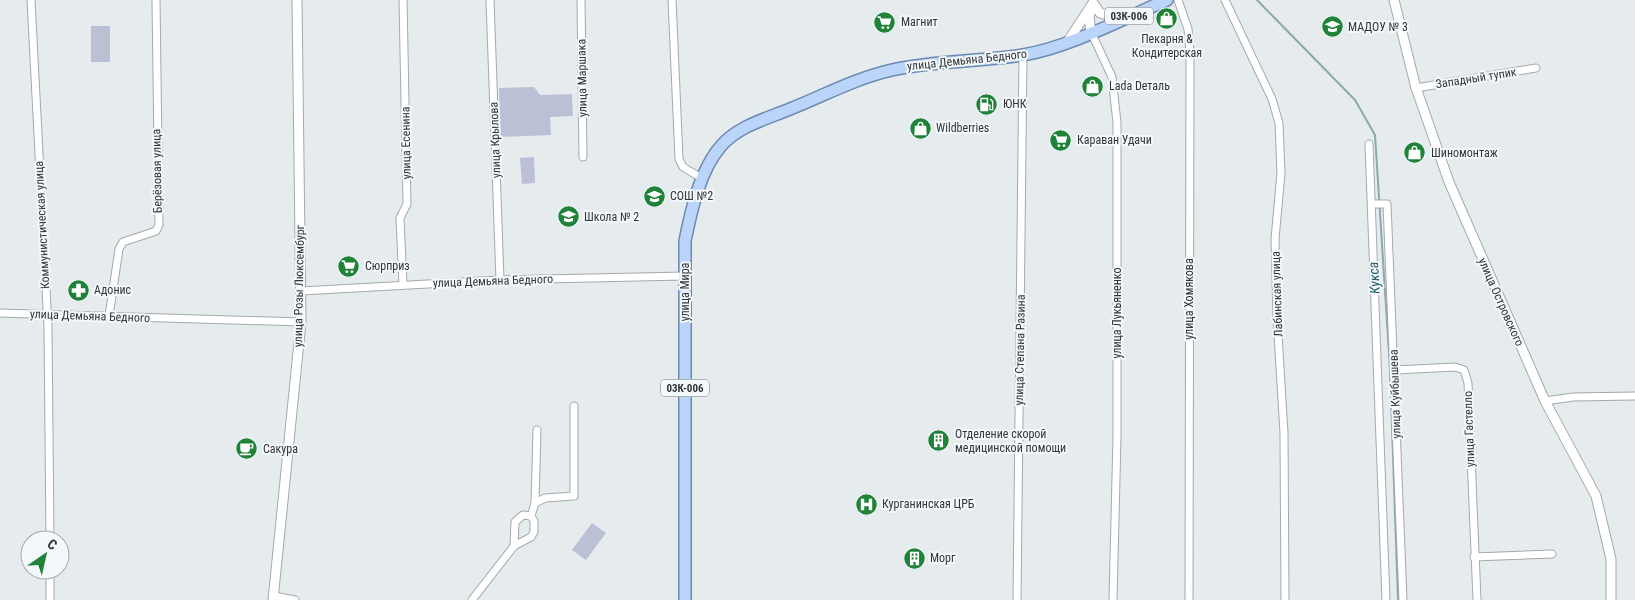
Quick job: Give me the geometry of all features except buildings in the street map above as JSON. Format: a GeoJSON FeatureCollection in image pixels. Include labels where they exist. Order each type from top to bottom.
{"type":"FeatureCollection","features":[{"type":"Feature","properties":{"kind":"main road","name":"улица Демьяна Бедного"},"geometry":{"type":"LineString","coordinates":[[703,178],[720,147],[746,127],[856,81],[890,70],[920,64],[1023,55],[1092,32],[1168,0]]}},
{"type":"Feature","properties":{"kind":"main road","name":"улица Мира"},"geometry":{"type":"LineString","coordinates":[[685,600],[685,241],[691,208],[703,178]]}},
{"type":"Feature","properties":{"kind":"street","name":"Коммунистическая улица"},"geometry":{"type":"LineString","coordinates":[[31,0],[47,314],[50,530]]}},
{"type":"Feature","properties":{"kind":"street","name":"Берёзовая улица"},"geometry":{"type":"LineString","coordinates":[[109,316],[119,249],[124,242],[156,231],[159,226],[156,0]]}},
{"type":"Feature","properties":{"kind":"street","name":"улица Розы Люксембург"},"geometry":{"type":"LineString","coordinates":[[274,598],[301,322],[297,0]]}},
{"type":"Feature","properties":{"kind":"street","name":"улица Есенина"},"geometry":{"type":"LineString","coordinates":[[402,0],[407,204],[400,218],[403,284]]}},
{"type":"Feature","properties":{"kind":"street","name":"улица Крылова"},"geometry":{"type":"LineString","coordinates":[[490,0],[500,280]]}},
{"type":"Feature","properties":{"kind":"street","name":"улица Маршака"},"geometry":{"type":"LineString","coordinates":[[581,0],[583,157]]}},
{"type":"Feature","properties":{"kind":"street"},"geometry":{"type":"LineString","coordinates":[[672,0],[679,159],[684,167],[703,178]]}},
{"type":"Feature","properties":{"kind":"street","name":"улица Хомякова"},"geometry":{"type":"LineString","coordinates":[[1178,0],[1188,29],[1190,52],[1188,600]]}},
{"type":"Feature","properties":{"kind":"street","name":"Лабинская улица"},"geometry":{"type":"LineString","coordinates":[[1225,0],[1272,99],[1279,124],[1281,173],[1275,239],[1277,318],[1284,433],[1285,600]]}},
{"type":"Feature","properties":{"kind":"street","name":"улица Островского"},"geometry":{"type":"LineString","coordinates":[[1394,0],[1416,88],[1449,182],[1545,401],[1596,496],[1611,559],[1611,600]]}},
{"type":"Feature","properties":{"kind":"street"},"geometry":{"type":"LineString","coordinates":[[1094,1],[1100,13],[1110,18],[1121,19]]}},
{"type":"Feature","properties":{"kind":"street"},"geometry":{"type":"LineString","coordinates":[[1092,32],[1090,17],[1094,1]]}},
{"type":"Feature","properties":{"kind":"street"},"geometry":{"type":"LineString","coordinates":[[1068,41],[1094,1]]}},
{"type":"Feature","properties":{"kind":"street","name":"улица Лукьяненко"},"geometry":{"type":"LineString","coordinates":[[1092,32],[1112,76],[1117,123],[1117,437],[1113,600]]}},
{"type":"Feature","properties":{"kind":"street","name":"улица Степана Разина"},"geometry":{"type":"LineString","coordinates":[[1017,600],[1023,55]]}},
{"type":"Feature","properties":{"kind":"street","name":"Западный тупик"},"geometry":{"type":"LineString","coordinates":[[1416,88],[1536,68]]}},
{"type":"Feature","properties":{"kind":"street","name":"улица Куйбышева"},"geometry":{"type":"LineString","coordinates":[[1370,144],[1377,204],[1386,600]]}},
{"type":"Feature","properties":{"kind":"street","name":"улица Куйбышева"},"geometry":{"type":"LineString","coordinates":[[1377,204],[1387,204],[1403,600]]}},
{"type":"Feature","properties":{"kind":"street","name":"улица Демьяна Бедного"},"geometry":{"type":"LineString","coordinates":[[301,291],[500,280],[685,276]]}},
{"type":"Feature","properties":{"kind":"street","name":"улица Демьяна Бедного"},"geometry":{"type":"LineString","coordinates":[[0,313],[301,322]]}},
{"type":"Feature","properties":{"kind":"street","name":"улица Гастелло"},"geometry":{"type":"LineString","coordinates":[[1395,370],[1455,367],[1464,370],[1468,383],[1477,600]]}},
{"type":"Feature","properties":{"kind":"street"},"geometry":{"type":"LineString","coordinates":[[1545,401],[1598,395],[1635,396]]}},
{"type":"Feature","properties":{"kind":"street"},"geometry":{"type":"LineString","coordinates":[[535,503],[544,498],[574,496],[574,406]]}},
{"type":"Feature","properties":{"kind":"street"},"geometry":{"type":"LineString","coordinates":[[472,600],[514,546],[531,537],[534,532],[534,521],[531,516],[535,503],[537,430]]}},
{"type":"Feature","properties":{"kind":"street"},"geometry":{"type":"LineString","coordinates":[[514,546],[515,522],[523,515],[531,516]]}},
{"type":"Feature","properties":{"kind":"street"},"geometry":{"type":"LineString","coordinates":[[1474,557],[1552,554]]}},
{"type":"Feature","properties":{"kind":"street"},"geometry":{"type":"LineString","coordinates":[[50,580],[50,600]]}},
{"type":"Feature","properties":{"kind":"street"},"geometry":{"type":"LineString","coordinates":[[274,598],[295,600]]}},
{"type":"Feature","properties":{"kind":"shaded area"},"geometry":{"type":"Polygon","coordinates":[[[91,26],[110,26],[110,62],[91,62],[91,26]]]}},
{"type":"Feature","properties":{"kind":"shaded area"},"geometry":{"type":"Polygon","coordinates":[[[534,87],[540,95],[572,94],[573,116],[550,117],[551,135],[500,137],[499,88],[534,87]]]}},
{"type":"Feature","properties":{"kind":"shaded area"},"geometry":{"type":"Polygon","coordinates":[[[534,157],[535,183],[522,184],[520,158],[534,157]]]}},
{"type":"Feature","properties":{"kind":"shaded area"},"geometry":{"type":"Polygon","coordinates":[[[592,523],[606,533],[586,560],[572,550],[592,523]]]}},
{"type":"Feature","properties":{"kind":"waterway","name":"Кукса"},"geometry":{"type":"LineString","coordinates":[[1257,0],[1355,100],[1375,135],[1390,369],[1398,600]]}},
{"type":"Feature","properties":{"kind":"place","name":"Пекарня & Кондитерская"},"geometry":{"type":"Point","coordinates":[1167,18]}},
{"type":"Feature","properties":{"kind":"place","name":"Магнит"},"geometry":{"type":"Point","coordinates":[885,22]}},
{"type":"Feature","properties":{"kind":"place","name":"МАДОУ № 3"},"geometry":{"type":"Point","coordinates":[1332,27]}},
{"type":"Feature","properties":{"kind":"place","name":"Lada Dеталь"},"geometry":{"type":"Point","coordinates":[1093,86]}},
{"type":"Feature","properties":{"kind":"place","name":"ЮНК"},"geometry":{"type":"Point","coordinates":[987,104]}},
{"type":"Feature","properties":{"kind":"place","name":"Wildberries"},"geometry":{"type":"Point","coordinates":[920,128]}},
{"type":"Feature","properties":{"kind":"place","name":"Караван Удачи"},"geometry":{"type":"Point","coordinates":[1061,140]}},
{"type":"Feature","properties":{"kind":"place","name":"Шиномонтаж"},"geometry":{"type":"Point","coordinates":[1415,153]}},
{"type":"Feature","properties":{"kind":"place","name":"СОШ №2"},"geometry":{"type":"Point","coordinates":[654,196]}},
{"type":"Feature","properties":{"kind":"place","name":"Школа № 2"},"geometry":{"type":"Point","coordinates":[568,217]}},
{"type":"Feature","properties":{"kind":"place","name":"Сюрприз"},"geometry":{"type":"Point","coordinates":[349,266]}},
{"type":"Feature","properties":{"kind":"place","name":"Адонис"},"geometry":{"type":"Point","coordinates":[78,290]}},
{"type":"Feature","properties":{"kind":"place","name":"Отделение скорой медицинской помощи"},"geometry":{"type":"Point","coordinates":[939,441]}},
{"type":"Feature","properties":{"kind":"place","name":"Сакура"},"geometry":{"type":"Point","coordinates":[247,449]}},
{"type":"Feature","properties":{"kind":"place","name":"Курганинская ЦРБ"},"geometry":{"type":"Point","coordinates":[866,504]}},
{"type":"Feature","properties":{"kind":"place","name":"Морг"},"geometry":{"type":"Point","coordinates":[914,558]}}]}
